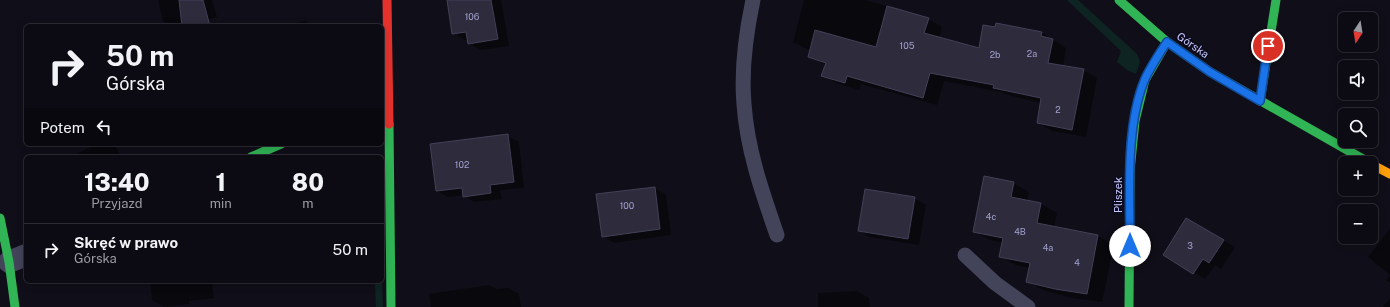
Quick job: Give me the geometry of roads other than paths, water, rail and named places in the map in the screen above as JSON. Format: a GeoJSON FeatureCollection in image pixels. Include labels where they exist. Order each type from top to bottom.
{"type":"FeatureCollection","features":[{"type":"Feature","properties":{"kind":"street"},"geometry":{"type":"LineString","coordinates":[[387,0],[385,99],[391,307]]}},
{"type":"Feature","properties":{"kind":"street","name":"Górska"},"geometry":{"type":"LineString","coordinates":[[1120,0],[1167,42],[1210,72],[1358,156]]}},
{"type":"Feature","properties":{"kind":"street"},"geometry":{"type":"LineString","coordinates":[[1260,101],[1276,0]]}},
{"type":"Feature","properties":{"kind":"street","name":"Pliszek"},"geometry":{"type":"LineString","coordinates":[[1129,307],[1130,170],[1138,99],[1145,80],[1167,42]]}},
{"type":"Feature","properties":{"kind":"street"},"geometry":{"type":"LineString","coordinates":[[256,155],[276,146]]}},
{"type":"Feature","properties":{"kind":"street","name":"Górska"},"geometry":{"type":"LineString","coordinates":[[1378,167],[1390,174]]}},
{"type":"Feature","properties":{"kind":"street"},"geometry":{"type":"LineString","coordinates":[[0,218],[18,259],[15,307]]}},
{"type":"Feature","properties":{"kind":"lane"},"geometry":{"type":"LineString","coordinates":[[753,0],[744,60],[744,103],[749,142],[762,191],[777,235]]}},
{"type":"Feature","properties":{"kind":"lane"},"geometry":{"type":"LineString","coordinates":[[965,254],[995,283],[1028,307]]}}]}
